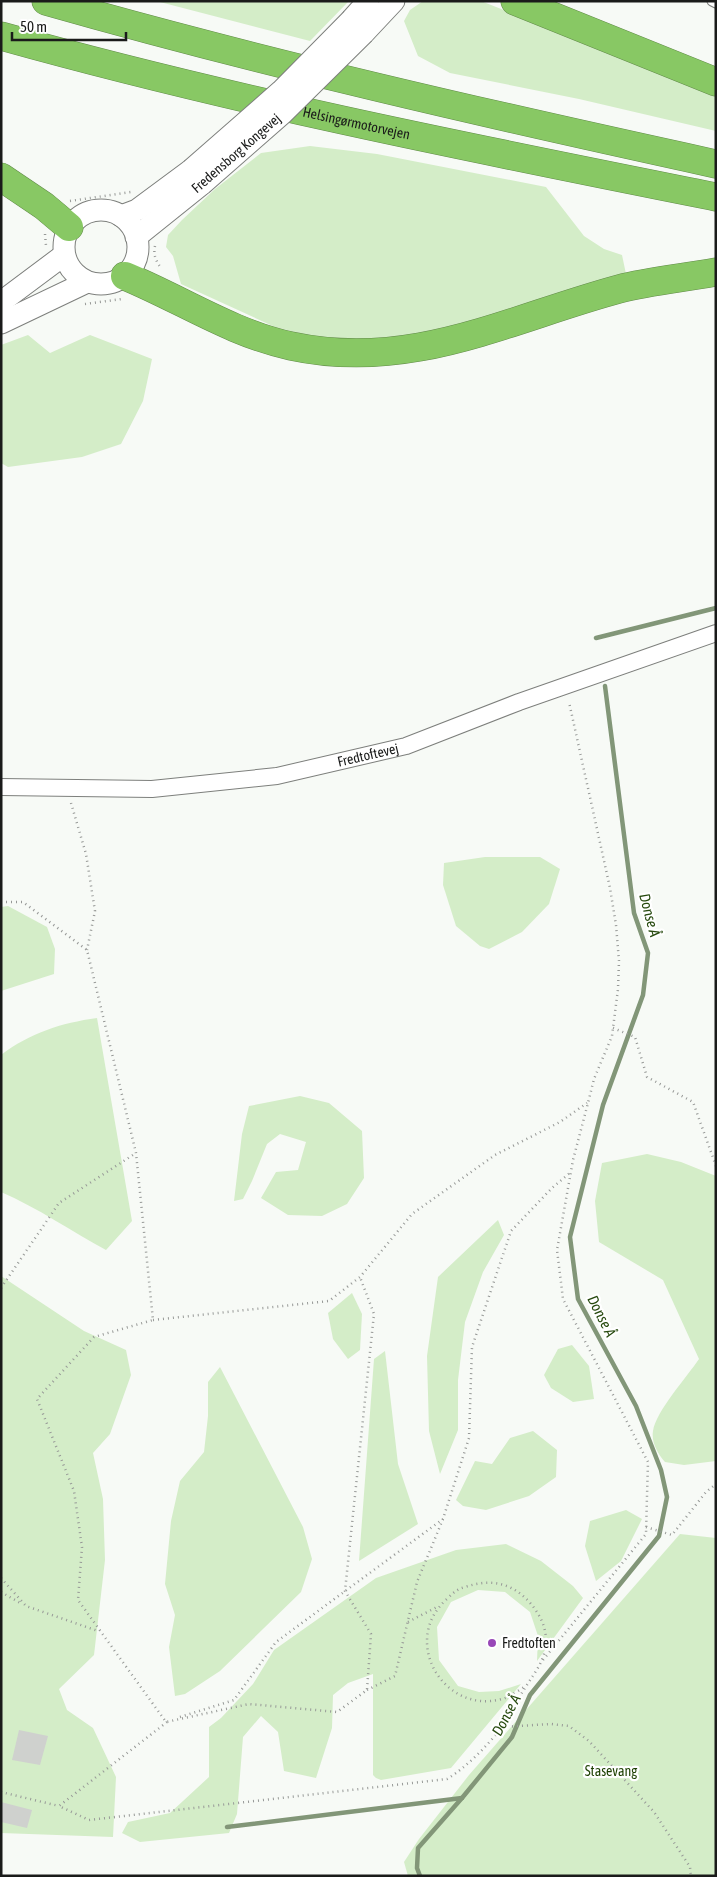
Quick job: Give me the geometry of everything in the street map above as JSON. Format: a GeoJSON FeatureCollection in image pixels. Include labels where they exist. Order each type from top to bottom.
{"type":"FeatureCollection","features":[{"type":"Feature","properties":{"kind":"highway"},"geometry":{"type":"LineString","coordinates":[[46,1],[391,91],[716,164]]}},
{"type":"Feature","properties":{"kind":"highway"},"geometry":{"type":"LineString","coordinates":[[515,1],[716,82]]}},
{"type":"Feature","properties":{"kind":"highway","name":"Helsingørmotorvejen"},"geometry":{"type":"LineString","coordinates":[[1,36],[115,67],[239,97],[382,129],[716,197]]}},
{"type":"Feature","properties":{"kind":"highway"},"geometry":{"type":"LineString","coordinates":[[1,176],[44,206],[69,228]]}},
{"type":"Feature","properties":{"kind":"highway"},"geometry":{"type":"LineString","coordinates":[[125,276],[160,291],[215,320],[252,335],[291,346],[328,352],[373,354],[460,340],[620,289],[716,272]]}},
{"type":"Feature","properties":{"kind":"street","name":"Fredensborg Kongevej"},"geometry":{"type":"LineString","coordinates":[[358,26],[368,1]]}},
{"type":"Feature","properties":{"kind":"street","name":"Fredensborg Kongevej"},"geometry":{"type":"LineString","coordinates":[[136,237],[281,91],[358,26],[394,1]]}},
{"type":"Feature","properties":{"kind":"street","name":"Fredensborg Kongevej"},"geometry":{"type":"LineString","coordinates":[[122,216],[137,210],[196,177]]}},
{"type":"Feature","properties":{"kind":"street"},"geometry":{"type":"LineString","coordinates":[[111,211],[122,216],[131,225],[138,247],[132,268],[125,276],[107,284],[87,282],[77,276],[69,266],[64,255],[64,246],[69,228],[77,218],[87,212],[111,211]]}},
{"type":"Feature","properties":{"kind":"street"},"geometry":{"type":"LineString","coordinates":[[1,302],[64,255]]}},
{"type":"Feature","properties":{"kind":"street"},"geometry":{"type":"LineString","coordinates":[[1,323],[87,282]]}},
{"type":"Feature","properties":{"kind":"street","name":"Fredtoftevej"},"geometry":{"type":"LineString","coordinates":[[1,787],[152,788],[277,776],[406,746],[565,686],[716,633]]}},
{"type":"Feature","properties":{"kind":"lane"},"geometry":{"type":"LineString","coordinates":[[712,1],[716,3]]}},
{"type":"Feature","properties":{"kind":"path"},"geometry":{"type":"LineString","coordinates":[[1,1792],[59,1806],[89,1820],[447,1779],[460,1771],[502,1727],[542,1661],[646,1534],[648,1462],[563,1299],[556,1250],[571,1171],[594,1078],[612,1036],[618,989],[619,961],[610,888],[565,686]]}},
{"type":"Feature","properties":{"kind":"path"},"geometry":{"type":"LineString","coordinates":[[66,788],[86,854],[95,910],[87,950],[136,1153],[153,1320]]}},
{"type":"Feature","properties":{"kind":"path"},"geometry":{"type":"LineString","coordinates":[[1,902],[23,902],[87,950]]}},
{"type":"Feature","properties":{"kind":"path"},"geometry":{"type":"LineString","coordinates":[[613,1028],[636,1037],[647,1077],[693,1102],[716,1166]]}},
{"type":"Feature","properties":{"kind":"path"},"geometry":{"type":"LineString","coordinates":[[166,1722],[78,1600],[82,1547],[74,1490],[37,1398],[94,1338],[153,1320],[329,1301],[360,1277],[412,1214],[496,1155],[560,1122],[588,1102]]}},
{"type":"Feature","properties":{"kind":"path"},"geometry":{"type":"LineString","coordinates":[[1,1288],[59,1202],[136,1153]]}},
{"type":"Feature","properties":{"kind":"path"},"geometry":{"type":"LineString","coordinates":[[166,1722],[249,1704],[337,1712],[367,1690],[395,1676],[417,1582],[443,1519],[469,1438],[472,1347],[511,1231],[571,1171]]}},
{"type":"Feature","properties":{"kind":"path"},"geometry":{"type":"LineString","coordinates":[[360,1277],[374,1314],[345,1591],[370,1634],[367,1690]]}},
{"type":"Feature","properties":{"kind":"path"},"geometry":{"type":"LineString","coordinates":[[646,1527],[672,1535],[706,1492],[716,1484]]}},
{"type":"Feature","properties":{"kind":"path"},"geometry":{"type":"LineString","coordinates":[[59,1806],[166,1722],[234,1700],[276,1642],[443,1519]]}},
{"type":"Feature","properties":{"kind":"path"},"geometry":{"type":"LineString","coordinates":[[1,1578],[26,1606]]}},
{"type":"Feature","properties":{"kind":"path"},"geometry":{"type":"LineString","coordinates":[[408,1622],[437,1607],[458,1589],[480,1582],[497,1583],[516,1590],[532,1603],[543,1625],[546,1640],[542,1661]]}},
{"type":"Feature","properties":{"kind":"path"},"geometry":{"type":"LineString","coordinates":[[1,1592],[26,1606],[99,1631]]}},
{"type":"Feature","properties":{"kind":"path"},"geometry":{"type":"LineString","coordinates":[[437,1607],[428,1628],[427,1650],[435,1672],[453,1692],[478,1701],[503,1699],[526,1686]]}},
{"type":"Feature","properties":{"kind":"path"},"geometry":{"type":"LineString","coordinates":[[502,1727],[569,1726],[589,1741],[654,1812],[690,1866],[691,1876]]}},
{"type":"Feature","properties":{"kind":"green space"},"geometry":{"type":"Polygon","coordinates":[[[156,1],[349,1],[310,41],[156,1]]]}},
{"type":"Feature","properties":{"kind":"green space"},"geometry":{"type":"Polygon","coordinates":[[[423,1],[481,1],[716,95],[716,131],[579,99],[450,73],[418,56],[404,21],[410,10],[423,1]]]}},
{"type":"Feature","properties":{"kind":"green space"},"geometry":{"type":"Polygon","coordinates":[[[310,146],[377,154],[546,187],[584,236],[604,249],[622,255],[626,274],[617,280],[428,333],[384,340],[323,339],[275,327],[181,284],[173,256],[166,247],[168,235],[182,220],[215,189],[261,153],[310,146]]]}},
{"type":"Feature","properties":{"kind":"green space"},"geometry":{"type":"Polygon","coordinates":[[[28,335],[50,353],[90,335],[152,359],[143,401],[121,444],[82,457],[8,467],[1,463],[1,345],[28,335]]]}},
{"type":"Feature","properties":{"kind":"green space"},"geometry":{"type":"Polygon","coordinates":[[[485,857],[540,857],[560,869],[549,904],[522,932],[489,949],[480,946],[456,926],[443,885],[444,863],[485,857]]]}},
{"type":"Feature","properties":{"kind":"green space"},"geometry":{"type":"Polygon","coordinates":[[[8,906],[47,927],[55,949],[54,974],[1,991],[1,907],[8,906]]]}},
{"type":"Feature","properties":{"kind":"green space"},"geometry":{"type":"Polygon","coordinates":[[[97,1018],[132,1221],[106,1250],[41,1212],[1,1192],[1,1055],[12,1047],[46,1030],[97,1018]]]}},
{"type":"Feature","properties":{"kind":"green space"},"geometry":{"type":"Polygon","coordinates":[[[300,1096],[329,1103],[362,1131],[364,1178],[347,1204],[322,1216],[288,1215],[261,1198],[276,1172],[298,1170],[306,1142],[280,1134],[267,1144],[243,1199],[234,1201],[242,1134],[249,1106],[300,1096]]]}},
{"type":"Feature","properties":{"kind":"green space"},"geometry":{"type":"Polygon","coordinates":[[[647,1154],[681,1162],[716,1176],[716,1461],[684,1465],[665,1462],[658,1452],[654,1444],[653,1435],[655,1423],[666,1404],[699,1359],[663,1280],[599,1242],[595,1201],[602,1163],[647,1154]]]}},
{"type":"Feature","properties":{"kind":"green space"},"geometry":{"type":"Polygon","coordinates":[[[498,1220],[504,1235],[483,1272],[465,1322],[458,1380],[458,1430],[440,1474],[429,1431],[427,1356],[438,1277],[498,1220]]]}},
{"type":"Feature","properties":{"kind":"green space"},"geometry":{"type":"Polygon","coordinates":[[[1,1276],[84,1331],[126,1350],[131,1375],[110,1434],[93,1453],[103,1499],[105,1560],[94,1655],[59,1689],[67,1710],[93,1728],[116,1777],[113,1837],[1,1833],[1,1276]]]}},
{"type":"Feature","properties":{"kind":"green space"},"geometry":{"type":"Polygon","coordinates":[[[352,1293],[362,1314],[360,1350],[348,1359],[333,1339],[328,1313],[352,1293]]]}},
{"type":"Feature","properties":{"kind":"green space"},"geometry":{"type":"Polygon","coordinates":[[[572,1345],[589,1366],[594,1399],[573,1402],[551,1388],[544,1375],[558,1349],[572,1345]]]}},
{"type":"Feature","properties":{"kind":"green space"},"geometry":{"type":"Polygon","coordinates":[[[385,1351],[398,1464],[418,1524],[359,1561],[374,1359],[385,1351]]]}},
{"type":"Feature","properties":{"kind":"green space"},"geometry":{"type":"Polygon","coordinates":[[[220,1367],[303,1527],[312,1559],[301,1592],[220,1671],[185,1694],[175,1696],[169,1647],[175,1615],[165,1584],[171,1521],[180,1481],[204,1452],[208,1416],[208,1382],[220,1367]]]}},
{"type":"Feature","properties":{"kind":"green space"},"geometry":{"type":"Polygon","coordinates":[[[533,1431],[557,1450],[556,1477],[529,1496],[486,1510],[463,1506],[456,1500],[475,1461],[492,1464],[510,1438],[533,1431]]]}},
{"type":"Feature","properties":{"kind":"green space"},"geometry":{"type":"Polygon","coordinates":[[[626,1510],[642,1519],[621,1561],[596,1581],[585,1546],[590,1521],[626,1510]]]}},
{"type":"Feature","properties":{"kind":"green space","name":"Stasevang"},"geometry":{"type":"Polygon","coordinates":[[[680,1534],[716,1538],[716,1876],[408,1876],[404,1862],[419,1839],[469,1775],[680,1534]]]}},
{"type":"Feature","properties":{"kind":"green space"},"geometry":{"type":"Polygon","coordinates":[[[506,1544],[541,1561],[573,1586],[583,1598],[537,1661],[538,1636],[530,1612],[505,1592],[478,1590],[451,1602],[437,1627],[439,1660],[458,1686],[479,1692],[499,1691],[521,1684],[451,1768],[381,1780],[373,1775],[373,1674],[348,1683],[333,1695],[332,1728],[316,1778],[284,1771],[278,1732],[261,1716],[243,1737],[237,1814],[229,1833],[140,1842],[122,1833],[128,1822],[170,1813],[209,1777],[209,1727],[221,1718],[253,1684],[274,1650],[376,1578],[456,1550],[506,1544]]]}},
{"type":"Feature","properties":{"kind":"building"},"geometry":{"type":"Polygon","coordinates":[[[19,1730],[48,1736],[40,1765],[12,1760],[19,1730]]]}},
{"type":"Feature","properties":{"kind":"building"},"geometry":{"type":"Polygon","coordinates":[[[1,1802],[32,1810],[27,1828],[1,1822],[1,1802]]]}},
{"type":"Feature","properties":{"kind":"waterway","name":"Donse Å"},"geometry":{"type":"LineString","coordinates":[[596,638],[716,608]]}},
{"type":"Feature","properties":{"kind":"waterway","name":"Donse Å"},"geometry":{"type":"LineString","coordinates":[[420,1876],[417,1868],[418,1848],[512,1737],[530,1695],[659,1536],[667,1497],[661,1470],[636,1406],[578,1299],[570,1237],[603,1105],[643,995],[648,953],[634,913],[605,686]]}},
{"type":"Feature","properties":{"kind":"waterway"},"geometry":{"type":"LineString","coordinates":[[227,1827],[462,1798]]}},
{"type":"Feature","properties":{"kind":"place","name":"Fredtoften"},"geometry":{"type":"Point","coordinates":[492,1643]}}]}
